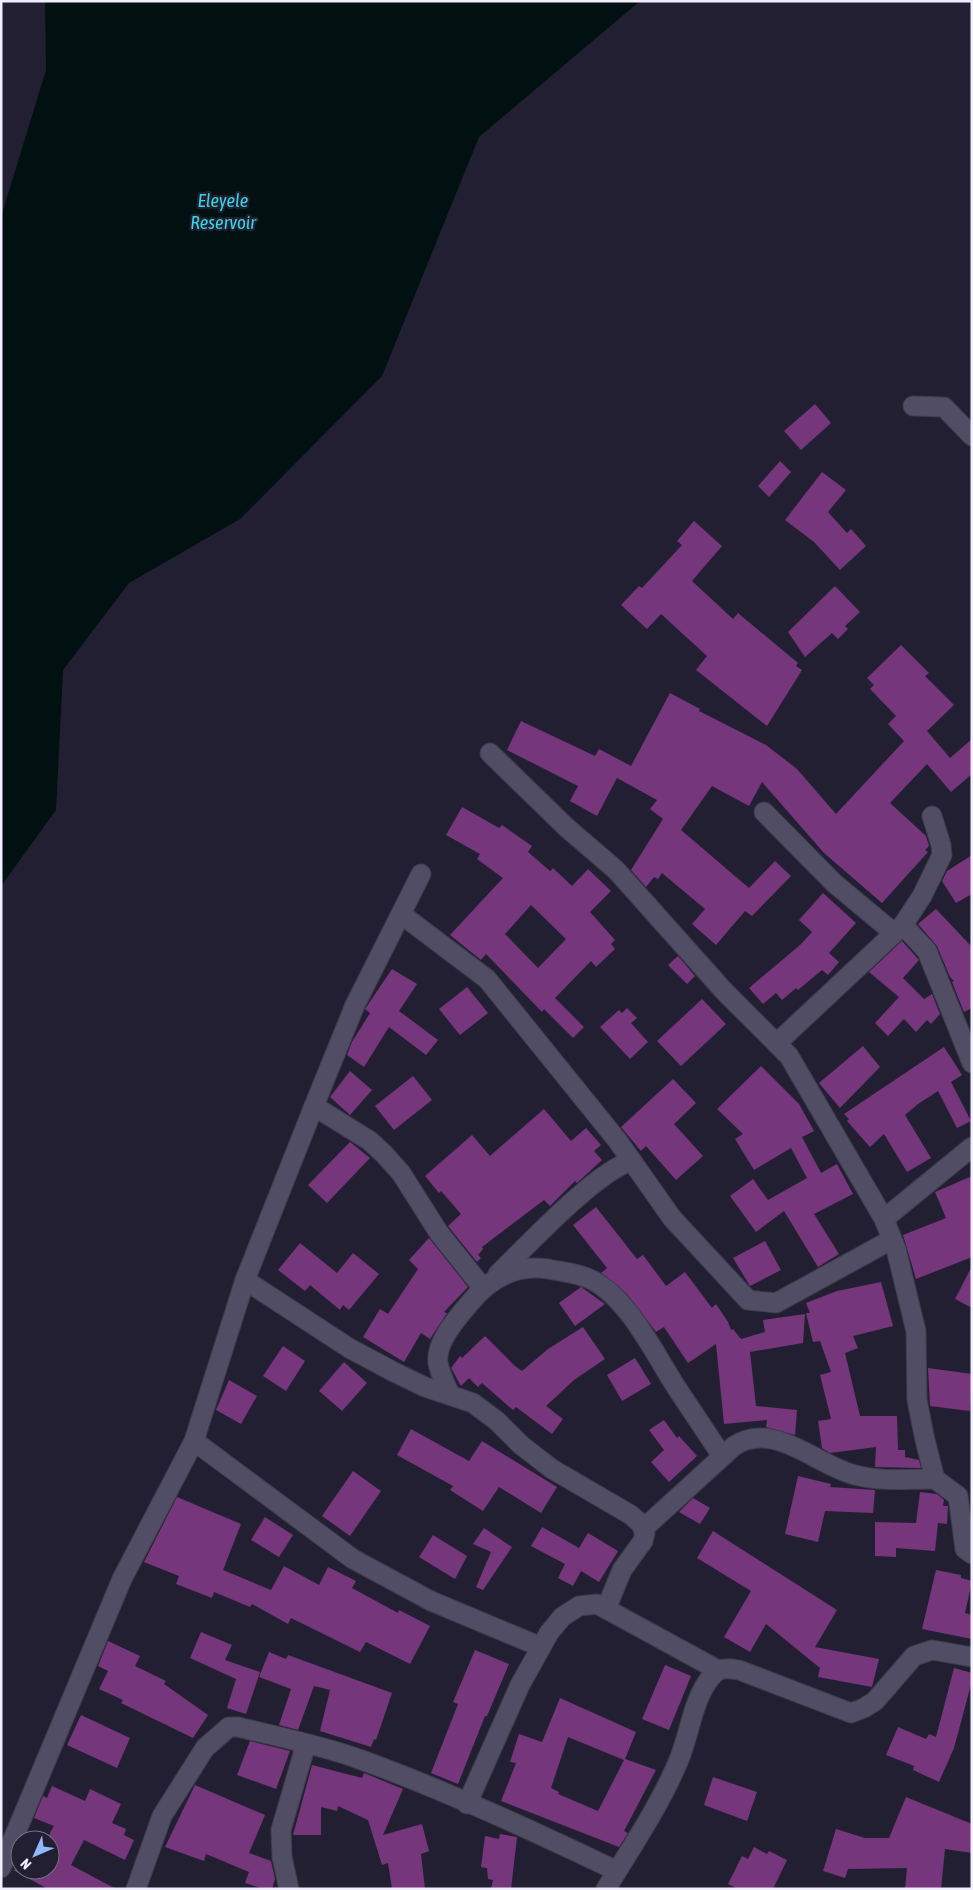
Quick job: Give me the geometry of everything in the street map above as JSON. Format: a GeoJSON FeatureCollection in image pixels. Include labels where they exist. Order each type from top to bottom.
{"type":"FeatureCollection","features":[{"type":"Feature","properties":{"kind":"street"},"geometry":{"type":"LineString","coordinates":[[913,406],[944,407],[972,436]]}},
{"type":"Feature","properties":{"kind":"street"},"geometry":{"type":"LineString","coordinates":[[490,754],[566,827],[616,870],[724,991],[778,1042],[789,1056],[884,1220],[896,1249],[916,1331],[917,1400],[935,1479]]}},
{"type":"Feature","properties":{"kind":"street"},"geometry":{"type":"LineString","coordinates":[[764,812],[834,883],[927,951],[972,1063]]}},
{"type":"Feature","properties":{"kind":"street"},"geometry":{"type":"LineString","coordinates":[[778,1042],[898,929],[922,896],[942,855],[941,845],[932,816]]}},
{"type":"Feature","properties":{"kind":"street"},"geometry":{"type":"LineString","coordinates":[[1,1868],[122,1579],[194,1441],[245,1280],[314,1106],[355,1005],[421,874]]}},
{"type":"Feature","properties":{"kind":"street"},"geometry":{"type":"LineString","coordinates":[[401,914],[487,979],[532,1033],[632,1161],[672,1218],[748,1300],[776,1303],[891,1240]]}},
{"type":"Feature","properties":{"kind":"street"},"geometry":{"type":"LineString","coordinates":[[314,1106],[370,1141],[384,1154],[401,1173],[444,1239],[489,1283]]}},
{"type":"Feature","properties":{"kind":"street"},"geometry":{"type":"LineString","coordinates":[[884,1220],[972,1147]]}},
{"type":"Feature","properties":{"kind":"street"},"geometry":{"type":"LineString","coordinates":[[450,1395],[438,1363],[438,1355],[448,1330],[489,1283],[576,1199],[619,1164],[632,1161]]}},
{"type":"Feature","properties":{"kind":"street"},"geometry":{"type":"LineString","coordinates":[[489,1283],[517,1270],[534,1267],[592,1280],[610,1293],[644,1333],[679,1392],[722,1456]]}},
{"type":"Feature","properties":{"kind":"street"},"geometry":{"type":"LineString","coordinates":[[245,1280],[349,1348],[394,1372],[472,1403],[497,1421],[521,1445],[552,1469],[631,1514],[645,1533],[643,1541],[622,1570],[606,1609]]}},
{"type":"Feature","properties":{"kind":"street"},"geometry":{"type":"LineString","coordinates":[[643,1529],[722,1456],[743,1440],[764,1438],[778,1440],[854,1475],[877,1479],[935,1479],[958,1496],[965,1549],[972,1554]]}},
{"type":"Feature","properties":{"kind":"street"},"geometry":{"type":"LineString","coordinates":[[194,1441],[353,1559],[431,1602],[541,1647]]}},
{"type":"Feature","properties":{"kind":"street"},"geometry":{"type":"LineString","coordinates":[[468,1804],[520,1685],[541,1647],[562,1617],[579,1606],[597,1604],[718,1670]]}},
{"type":"Feature","properties":{"kind":"street"},"geometry":{"type":"LineString","coordinates":[[606,1889],[665,1788],[678,1761],[701,1694],[711,1677],[718,1670],[726,1667],[739,1670],[851,1713],[875,1701],[914,1656],[932,1650],[972,1657]]}},
{"type":"Feature","properties":{"kind":"street"},"geometry":{"type":"LineString","coordinates":[[136,1889],[162,1816],[205,1748],[229,1727],[238,1727],[359,1759],[515,1823],[617,1871]]}},
{"type":"Feature","properties":{"kind":"street"},"geometry":{"type":"LineString","coordinates":[[289,1889],[282,1857],[281,1830],[306,1744]]}},
{"type":"Feature","properties":{"kind":"water","name":"Eleyele Reservoir"},"geometry":{"type":"Polygon","coordinates":[[[45,1],[640,1],[479,137],[382,376],[240,519],[129,583],[63,670],[56,810],[1,886],[1,217],[46,70],[45,1]]]}},
{"type":"Feature","properties":{"kind":"building"},"geometry":{"type":"Polygon","coordinates":[[[815,404],[831,423],[801,450],[784,431],[815,404]]]}},
{"type":"Feature","properties":{"kind":"building"},"geometry":{"type":"Polygon","coordinates":[[[780,461],[791,472],[769,497],[758,486],[780,461]]]}},
{"type":"Feature","properties":{"kind":"building"},"geometry":{"type":"Polygon","coordinates":[[[822,472],[846,490],[828,512],[847,533],[851,529],[866,546],[840,570],[814,542],[785,520],[822,472]]]}},
{"type":"Feature","properties":{"kind":"building"},"geometry":{"type":"Polygon","coordinates":[[[694,521],[722,546],[692,581],[733,619],[738,613],[798,663],[796,666],[802,670],[767,726],[696,670],[707,656],[661,614],[647,629],[621,605],[639,586],[642,588],[682,545],[677,541],[694,521]]]}},
{"type":"Feature","properties":{"kind":"building"},"geometry":{"type":"Polygon","coordinates":[[[835,586],[860,612],[845,626],[848,629],[838,639],[832,633],[805,657],[788,632],[835,586]]]}},
{"type":"Feature","properties":{"kind":"building"},"geometry":{"type":"Polygon","coordinates":[[[901,645],[929,673],[925,676],[954,705],[927,731],[950,758],[972,739],[972,774],[951,792],[927,764],[890,803],[926,836],[929,846],[925,850],[928,852],[882,903],[824,853],[762,782],[749,806],[712,786],[681,830],[749,888],[775,861],[791,876],[752,916],[745,911],[716,945],[692,924],[705,909],[662,873],[658,879],[654,877],[646,887],[631,870],[663,819],[650,809],[657,800],[617,778],[597,816],[570,801],[578,786],[507,750],[521,721],[595,756],[599,749],[631,766],[670,693],[700,709],[699,711],[766,745],[797,769],[836,814],[904,741],[888,724],[896,716],[870,689],[874,685],[867,678],[901,645]]]}},
{"type":"Feature","properties":{"kind":"building"},"geometry":{"type":"Polygon","coordinates":[[[462,807],[499,828],[502,825],[532,846],[528,852],[550,871],[553,868],[572,886],[588,869],[611,891],[590,912],[615,940],[611,944],[615,949],[596,967],[591,961],[555,998],[584,1027],[573,1038],[544,1009],[542,1012],[486,954],[481,960],[450,935],[503,878],[477,859],[480,854],[446,835],[462,807]],[[531,905],[505,934],[538,968],[566,939],[531,905]]]}},
{"type":"Feature","properties":{"kind":"building"},"geometry":{"type":"Polygon","coordinates":[[[972,855],[972,894],[956,903],[942,881],[947,871],[972,855]]]}},
{"type":"Feature","properties":{"kind":"building"},"geometry":{"type":"Polygon","coordinates":[[[823,893],[856,923],[829,953],[839,962],[828,975],[822,970],[798,990],[796,988],[782,1000],[776,993],[763,1004],[749,988],[800,945],[812,932],[799,920],[823,893]]]}},
{"type":"Feature","properties":{"kind":"building"},"geometry":{"type":"Polygon","coordinates":[[[936,909],[972,947],[972,1008],[964,1012],[952,982],[954,981],[950,977],[937,946],[918,924],[936,909]]]}},
{"type":"Feature","properties":{"kind":"building"},"geometry":{"type":"Polygon","coordinates":[[[902,941],[919,960],[903,978],[924,999],[932,994],[940,1014],[931,1024],[927,1020],[916,1032],[904,1019],[888,1036],[875,1023],[899,997],[869,972],[902,941]]]}},
{"type":"Feature","properties":{"kind":"building"},"geometry":{"type":"Polygon","coordinates":[[[678,956],[695,976],[687,984],[668,965],[678,956]]]}},
{"type":"Feature","properties":{"kind":"building"},"geometry":{"type":"Polygon","coordinates":[[[392,969],[417,984],[399,1011],[438,1040],[426,1055],[389,1027],[364,1067],[347,1055],[352,1042],[370,1013],[365,1009],[392,969]]]}},
{"type":"Feature","properties":{"kind":"building"},"geometry":{"type":"Polygon","coordinates":[[[467,987],[488,1013],[460,1035],[439,1009],[467,987]]]}},
{"type":"Feature","properties":{"kind":"building"},"geometry":{"type":"Polygon","coordinates":[[[702,999],[726,1024],[681,1066],[657,1041],[702,999]]]}},
{"type":"Feature","properties":{"kind":"building"},"geometry":{"type":"Polygon","coordinates":[[[627,1008],[637,1018],[631,1023],[648,1042],[630,1059],[600,1027],[619,1010],[622,1013],[627,1008]]]}},
{"type":"Feature","properties":{"kind":"building"},"geometry":{"type":"Polygon","coordinates":[[[863,1046],[880,1067],[840,1108],[819,1083],[863,1046]]]}},
{"type":"Feature","properties":{"kind":"building"},"geometry":{"type":"Polygon","coordinates":[[[944,1047],[962,1075],[951,1082],[971,1121],[957,1128],[938,1091],[918,1104],[905,1115],[931,1158],[907,1172],[884,1134],[870,1147],[847,1121],[849,1119],[844,1114],[944,1047]]]}},
{"type":"Feature","properties":{"kind":"building"},"geometry":{"type":"Polygon","coordinates":[[[761,1066],[799,1104],[814,1131],[802,1137],[821,1173],[837,1164],[853,1194],[814,1214],[839,1254],[818,1267],[784,1211],[756,1232],[730,1196],[753,1179],[768,1200],[807,1178],[791,1148],[754,1170],[735,1139],[743,1134],[717,1109],[761,1066]]]}},
{"type":"Feature","properties":{"kind":"building"},"geometry":{"type":"Polygon","coordinates":[[[350,1071],[372,1090],[350,1115],[330,1097],[350,1071]]]}},
{"type":"Feature","properties":{"kind":"building"},"geometry":{"type":"Polygon","coordinates":[[[413,1076],[432,1100],[394,1130],[375,1106],[413,1076]]]}},
{"type":"Feature","properties":{"kind":"building"},"geometry":{"type":"Polygon","coordinates":[[[673,1079],[696,1103],[674,1124],[703,1156],[676,1180],[646,1146],[641,1151],[621,1127],[673,1079]]]}},
{"type":"Feature","properties":{"kind":"building"},"geometry":{"type":"Polygon","coordinates":[[[544,1109],[571,1141],[586,1128],[601,1145],[594,1151],[602,1160],[577,1183],[575,1181],[550,1206],[544,1200],[482,1247],[483,1249],[478,1255],[481,1258],[477,1262],[448,1226],[461,1214],[441,1191],[439,1193],[425,1176],[472,1135],[490,1156],[544,1109]]]}},
{"type":"Feature","properties":{"kind":"building"},"geometry":{"type":"Polygon","coordinates":[[[350,1142],[370,1158],[327,1203],[308,1185],[350,1142]]]}},
{"type":"Feature","properties":{"kind":"building"},"geometry":{"type":"Polygon","coordinates":[[[972,1176],[972,1257],[916,1279],[903,1235],[946,1218],[935,1192],[972,1176]]]}},
{"type":"Feature","properties":{"kind":"building"},"geometry":{"type":"Polygon","coordinates":[[[596,1207],[637,1259],[643,1255],[666,1286],[685,1272],[712,1308],[716,1304],[731,1330],[733,1329],[741,1339],[765,1332],[763,1320],[805,1314],[803,1343],[750,1352],[756,1406],[797,1410],[795,1435],[766,1427],[767,1420],[724,1424],[716,1344],[688,1363],[664,1327],[656,1332],[627,1294],[601,1273],[607,1268],[573,1225],[596,1207]]]}},
{"type":"Feature","properties":{"kind":"building"},"geometry":{"type":"Polygon","coordinates":[[[429,1238],[468,1287],[444,1312],[447,1313],[430,1339],[421,1333],[404,1362],[363,1337],[380,1309],[388,1314],[418,1269],[409,1260],[429,1238]]]}},
{"type":"Feature","properties":{"kind":"building"},"geometry":{"type":"Polygon","coordinates":[[[765,1241],[781,1270],[750,1286],[733,1258],[765,1241]]]}},
{"type":"Feature","properties":{"kind":"building"},"geometry":{"type":"Polygon","coordinates":[[[300,1243],[337,1273],[353,1253],[379,1274],[349,1310],[343,1305],[340,1310],[310,1285],[305,1291],[278,1270],[300,1243]]]}},
{"type":"Feature","properties":{"kind":"building"},"geometry":{"type":"Polygon","coordinates":[[[972,1266],[972,1308],[955,1299],[972,1266]]]}},
{"type":"Feature","properties":{"kind":"building"},"geometry":{"type":"Polygon","coordinates":[[[881,1282],[893,1326],[853,1336],[858,1348],[845,1353],[860,1416],[897,1416],[898,1450],[905,1450],[905,1457],[919,1460],[921,1468],[875,1467],[876,1447],[830,1453],[822,1448],[818,1421],[831,1419],[820,1375],[831,1372],[820,1341],[813,1342],[806,1313],[810,1313],[806,1303],[837,1291],[881,1282]]]}},
{"type":"Feature","properties":{"kind":"building"},"geometry":{"type":"Polygon","coordinates":[[[581,1287],[605,1304],[575,1326],[559,1303],[581,1287]]]}},
{"type":"Feature","properties":{"kind":"building"},"geometry":{"type":"Polygon","coordinates":[[[583,1327],[605,1359],[574,1380],[546,1406],[563,1419],[552,1434],[516,1407],[513,1410],[482,1383],[478,1387],[469,1378],[461,1386],[451,1368],[460,1356],[462,1358],[485,1336],[522,1371],[548,1349],[583,1327]]]}},
{"type":"Feature","properties":{"kind":"building"},"geometry":{"type":"Polygon","coordinates":[[[283,1346],[305,1361],[286,1391],[263,1376],[283,1346]]]}},
{"type":"Feature","properties":{"kind":"building"},"geometry":{"type":"Polygon","coordinates":[[[635,1358],[651,1384],[622,1401],[607,1375],[635,1358]]]}},
{"type":"Feature","properties":{"kind":"building"},"geometry":{"type":"Polygon","coordinates":[[[344,1362],[367,1383],[342,1411],[319,1391],[344,1362]]]}},
{"type":"Feature","properties":{"kind":"building"},"geometry":{"type":"Polygon","coordinates":[[[928,1368],[972,1374],[970,1411],[930,1406],[928,1368]]]}},
{"type":"Feature","properties":{"kind":"building"},"geometry":{"type":"Polygon","coordinates":[[[229,1380],[257,1396],[241,1424],[216,1410],[229,1380]]]}},
{"type":"Feature","properties":{"kind":"building"},"geometry":{"type":"Polygon","coordinates":[[[664,1420],[677,1438],[679,1436],[697,1456],[669,1482],[651,1462],[664,1450],[649,1430],[664,1420]]]}},
{"type":"Feature","properties":{"kind":"building"},"geometry":{"type":"Polygon","coordinates":[[[411,1429],[469,1461],[482,1441],[557,1487],[541,1513],[499,1487],[483,1511],[450,1490],[453,1486],[397,1455],[411,1429]]]}},
{"type":"Feature","properties":{"kind":"building"},"geometry":{"type":"Polygon","coordinates":[[[353,1471],[381,1491],[350,1536],[322,1516],[353,1471]]]}},
{"type":"Feature","properties":{"kind":"building"},"geometry":{"type":"Polygon","coordinates":[[[798,1476],[831,1484],[830,1487],[875,1490],[873,1513],[825,1511],[818,1542],[785,1534],[798,1476]]]}},
{"type":"Feature","properties":{"kind":"building"},"geometry":{"type":"Polygon","coordinates":[[[920,1492],[937,1494],[944,1500],[943,1506],[948,1506],[947,1524],[938,1523],[935,1551],[896,1548],[896,1557],[875,1556],[875,1522],[916,1523],[920,1492]]]}},
{"type":"Feature","properties":{"kind":"building"},"geometry":{"type":"Polygon","coordinates":[[[177,1497],[241,1524],[223,1570],[271,1590],[284,1566],[319,1585],[328,1567],[356,1581],[352,1588],[398,1613],[399,1610],[430,1626],[410,1664],[366,1642],[360,1652],[291,1618],[288,1624],[252,1604],[250,1607],[214,1592],[212,1598],[176,1584],[179,1576],[144,1562],[177,1497]]]}},
{"type":"Feature","properties":{"kind":"building"},"geometry":{"type":"Polygon","coordinates":[[[693,1498],[710,1508],[700,1524],[679,1512],[693,1498]]]}},
{"type":"Feature","properties":{"kind":"building"},"geometry":{"type":"Polygon","coordinates":[[[265,1517],[293,1535],[279,1557],[251,1540],[265,1517]]]}},
{"type":"Feature","properties":{"kind":"building"},"geometry":{"type":"Polygon","coordinates":[[[542,1527],[579,1548],[588,1533],[618,1551],[599,1582],[581,1571],[573,1586],[558,1578],[565,1564],[531,1546],[542,1527]]]}},
{"type":"Feature","properties":{"kind":"building"},"geometry":{"type":"Polygon","coordinates":[[[484,1528],[512,1547],[483,1590],[476,1587],[491,1552],[473,1544],[484,1528]]]}},
{"type":"Feature","properties":{"kind":"building"},"geometry":{"type":"Polygon","coordinates":[[[713,1531],[837,1610],[815,1647],[879,1659],[872,1687],[818,1677],[820,1668],[766,1624],[750,1652],[724,1637],[751,1591],[697,1558],[713,1531]]]}},
{"type":"Feature","properties":{"kind":"building"},"geometry":{"type":"Polygon","coordinates":[[[433,1535],[467,1556],[455,1579],[419,1557],[433,1535]]]}},
{"type":"Feature","properties":{"kind":"building"},"geometry":{"type":"Polygon","coordinates":[[[936,1570],[961,1575],[961,1578],[972,1581],[965,1613],[972,1615],[972,1639],[922,1629],[936,1570]]]}},
{"type":"Feature","properties":{"kind":"building"},"geometry":{"type":"Polygon","coordinates":[[[201,1632],[232,1645],[225,1660],[260,1672],[246,1714],[227,1708],[236,1679],[190,1658],[201,1632]]]}},
{"type":"Feature","properties":{"kind":"building"},"geometry":{"type":"Polygon","coordinates":[[[108,1641],[140,1656],[135,1666],[166,1681],[164,1684],[208,1715],[193,1738],[121,1703],[123,1700],[99,1689],[108,1671],[98,1666],[108,1641]]]}},
{"type":"Feature","properties":{"kind":"building"},"geometry":{"type":"Polygon","coordinates":[[[475,1650],[509,1664],[487,1716],[485,1716],[458,1784],[431,1773],[458,1704],[453,1702],[475,1650]]]}},
{"type":"Feature","properties":{"kind":"building"},"geometry":{"type":"Polygon","coordinates":[[[269,1652],[286,1659],[288,1655],[392,1693],[376,1740],[374,1739],[371,1747],[320,1731],[330,1690],[314,1686],[298,1730],[279,1725],[291,1689],[259,1677],[269,1652]]]}},
{"type":"Feature","properties":{"kind":"building"},"geometry":{"type":"Polygon","coordinates":[[[665,1665],[691,1676],[669,1730],[642,1719],[665,1665]]]}},
{"type":"Feature","properties":{"kind":"building"},"geometry":{"type":"Polygon","coordinates":[[[954,1668],[972,1673],[972,1681],[954,1748],[939,1782],[913,1770],[914,1766],[886,1755],[898,1727],[926,1739],[929,1734],[936,1737],[954,1668]]]}},
{"type":"Feature","properties":{"kind":"building"},"geometry":{"type":"Polygon","coordinates":[[[560,1698],[636,1732],[625,1759],[656,1770],[624,1831],[628,1833],[619,1847],[501,1801],[516,1763],[510,1762],[519,1734],[542,1742],[560,1698]],[[568,1737],[551,1788],[559,1792],[558,1794],[598,1811],[624,1760],[568,1737]]]}},
{"type":"Feature","properties":{"kind":"building"},"geometry":{"type":"Polygon","coordinates":[[[81,1715],[130,1738],[117,1768],[67,1745],[81,1715]]]}},
{"type":"Feature","properties":{"kind":"building"},"geometry":{"type":"Polygon","coordinates":[[[250,1741],[290,1751],[276,1789],[237,1775],[250,1741]]]}},
{"type":"Feature","properties":{"kind":"building"},"geometry":{"type":"Polygon","coordinates":[[[312,1765],[362,1778],[364,1773],[403,1789],[383,1835],[422,1824],[429,1851],[421,1854],[425,1889],[392,1889],[388,1863],[382,1865],[368,1820],[338,1806],[337,1811],[321,1807],[321,1835],[293,1835],[312,1765]]]}},
{"type":"Feature","properties":{"kind":"building"},"geometry":{"type":"Polygon","coordinates":[[[713,1777],[757,1792],[747,1821],[704,1805],[713,1777]]]}},
{"type":"Feature","properties":{"kind":"building"},"geometry":{"type":"Polygon","coordinates":[[[195,1785],[265,1815],[249,1853],[271,1861],[275,1879],[272,1889],[264,1889],[245,1883],[249,1872],[206,1854],[204,1861],[165,1847],[195,1785]]]}},
{"type":"Feature","properties":{"kind":"building"},"geometry":{"type":"Polygon","coordinates":[[[52,1786],[85,1801],[90,1789],[121,1804],[112,1823],[126,1829],[124,1835],[134,1840],[125,1860],[84,1840],[71,1865],[116,1889],[48,1889],[31,1880],[60,1880],[60,1830],[52,1830],[54,1826],[34,1818],[43,1796],[47,1798],[52,1786]]]}},
{"type":"Feature","properties":{"kind":"building"},"geometry":{"type":"Polygon","coordinates":[[[906,1797],[972,1824],[972,1853],[945,1849],[941,1889],[905,1889],[907,1868],[848,1869],[845,1878],[823,1871],[836,1829],[865,1838],[889,1838],[906,1797]]]}},
{"type":"Feature","properties":{"kind":"building"},"geometry":{"type":"Polygon","coordinates":[[[500,1834],[517,1837],[511,1889],[491,1889],[493,1880],[488,1879],[487,1868],[481,1867],[485,1836],[499,1839],[500,1834]]]}},
{"type":"Feature","properties":{"kind":"building"},"geometry":{"type":"Polygon","coordinates":[[[754,1847],[767,1854],[769,1851],[787,1860],[773,1889],[738,1889],[728,1884],[742,1856],[748,1859],[754,1847]]]}}]}
